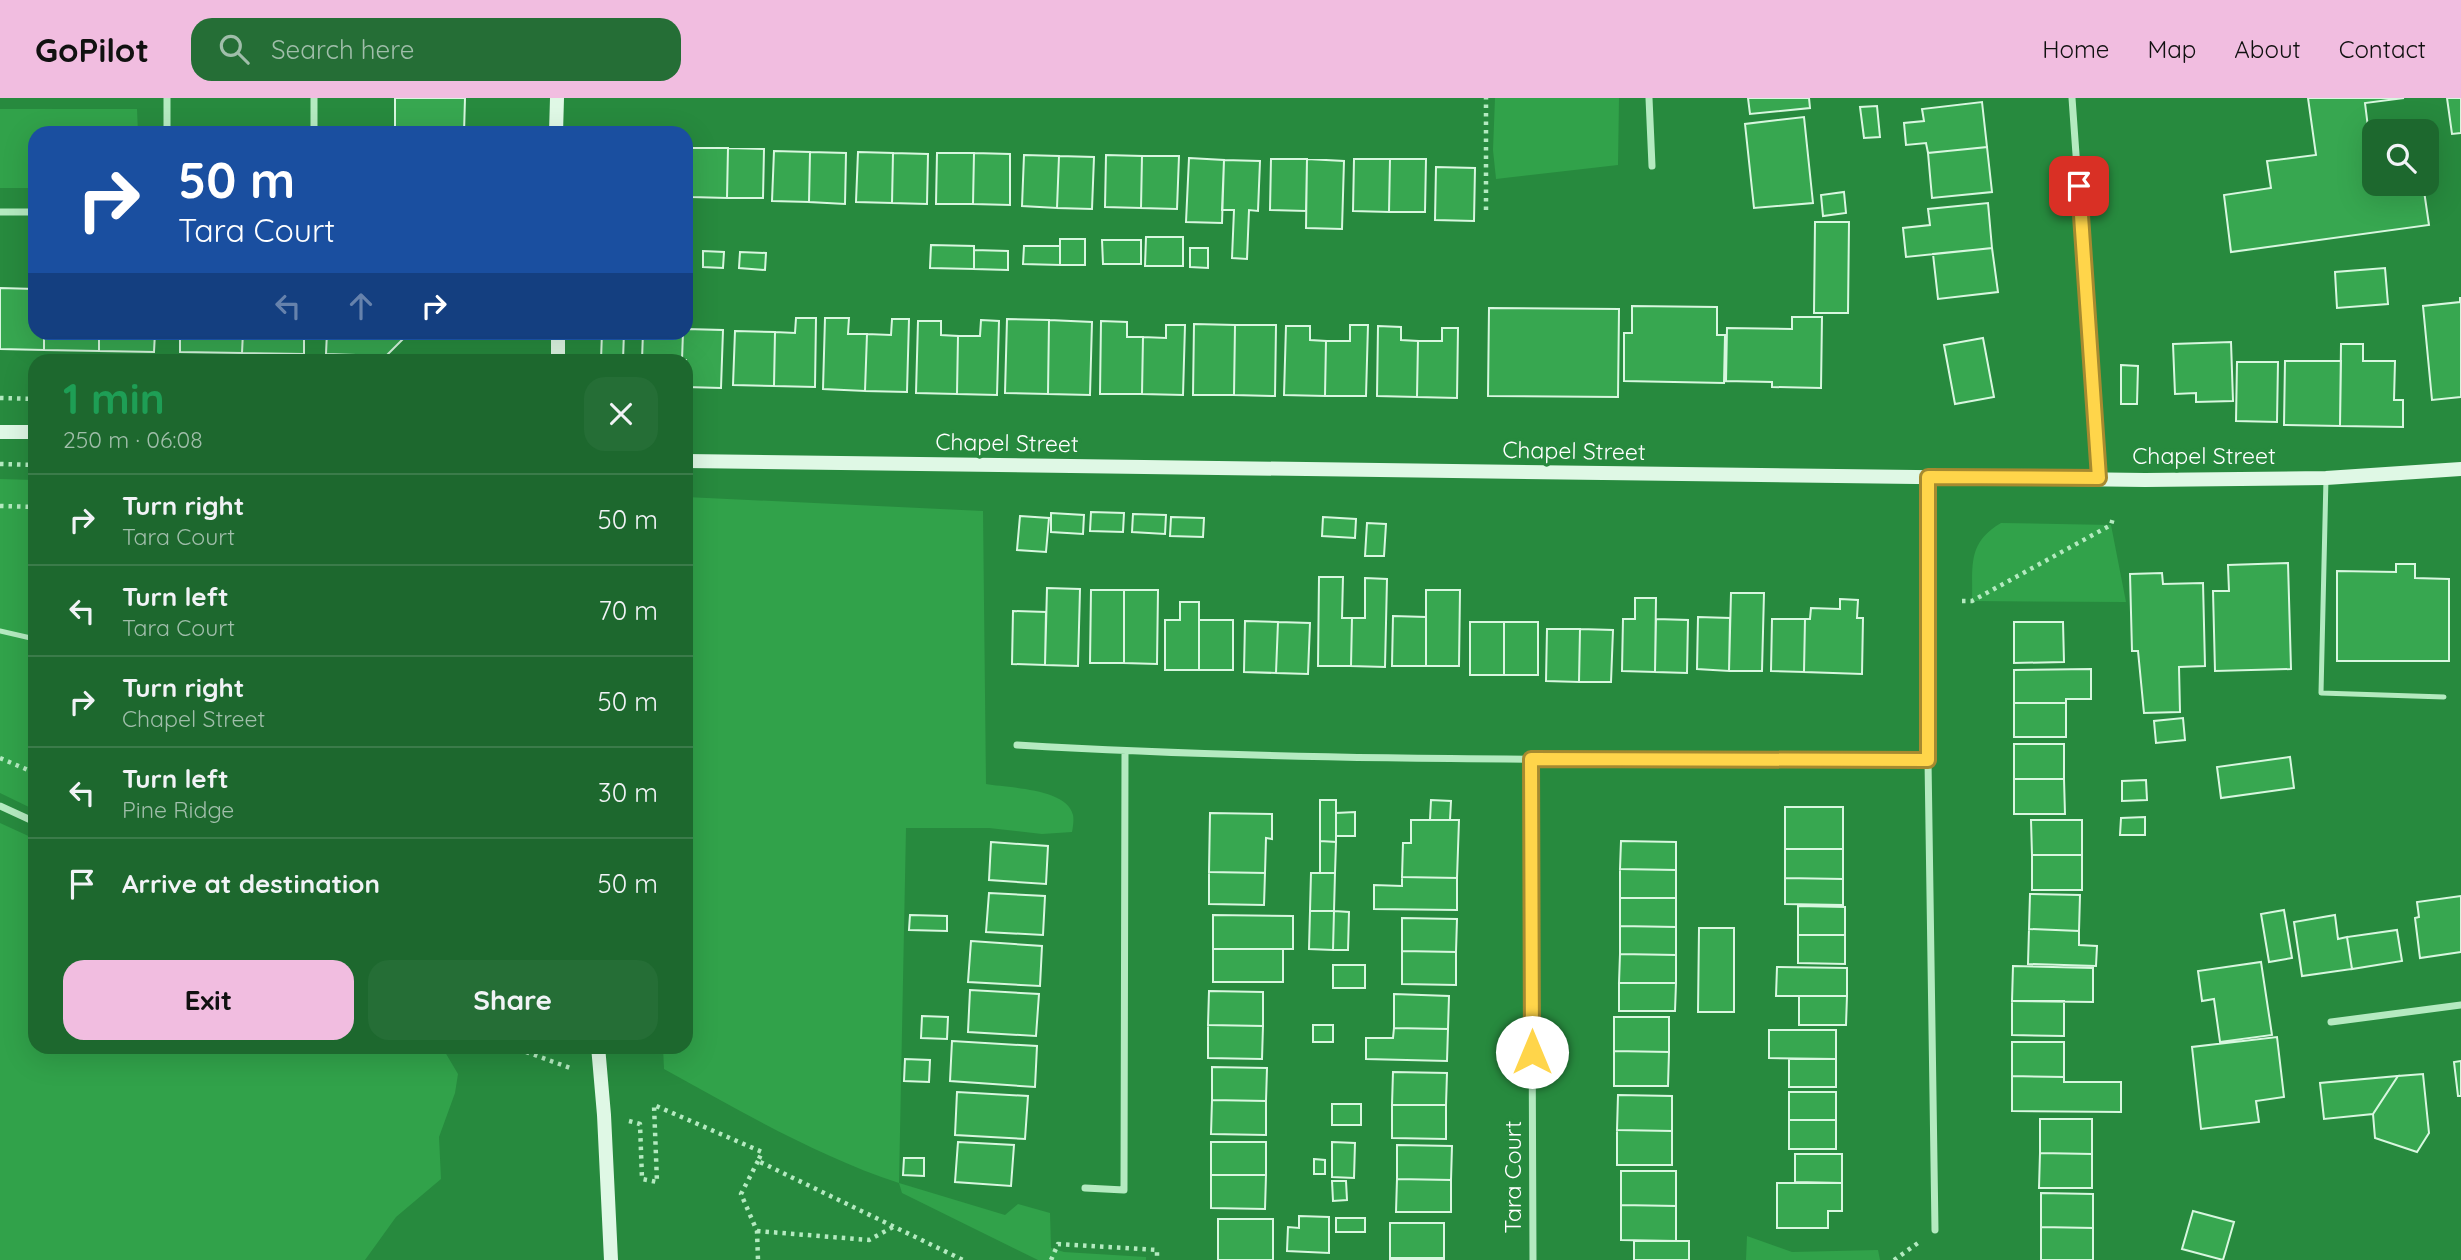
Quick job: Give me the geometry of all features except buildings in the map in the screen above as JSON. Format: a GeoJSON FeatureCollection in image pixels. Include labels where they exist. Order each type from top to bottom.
{"type":"FeatureCollection","features":[{"type":"Feature","properties":{"kind":"main road"},"geometry":{"type":"LineString","coordinates":[[556,126],[557,98]]}},
{"type":"Feature","properties":{"kind":"main road"},"geometry":{"type":"LineString","coordinates":[[0,432],[28,432]]}},
{"type":"Feature","properties":{"kind":"main road","name":"Chapel Street"},"geometry":{"type":"LineString","coordinates":[[693,461],[2099,478],[2326,478],[2461,469]]}},
{"type":"Feature","properties":{"kind":"main road"},"geometry":{"type":"LineString","coordinates":[[599,1054],[611,1260]]}},
{"type":"Feature","properties":{"kind":"street"},"geometry":{"type":"LineString","coordinates":[[167,98],[167,126]]}},
{"type":"Feature","properties":{"kind":"street"},"geometry":{"type":"LineString","coordinates":[[314,98],[314,126]]}},
{"type":"Feature","properties":{"kind":"street"},"geometry":{"type":"LineString","coordinates":[[1649,98],[1652,166]]}},
{"type":"Feature","properties":{"kind":"street"},"geometry":{"type":"LineString","coordinates":[[2072,98],[2099,478]]}},
{"type":"Feature","properties":{"kind":"street"},"geometry":{"type":"LineString","coordinates":[[0,212],[28,212]]}},
{"type":"Feature","properties":{"kind":"street"},"geometry":{"type":"LineString","coordinates":[[1928,477],[1928,760],[1935,1230]]}},
{"type":"Feature","properties":{"kind":"street"},"geometry":{"type":"LineString","coordinates":[[1017,746],[1125,752],[1531,759],[1928,760]]}},
{"type":"Feature","properties":{"kind":"street"},"geometry":{"type":"LineString","coordinates":[[1084,1188],[1124,1190],[1125,752]]}},
{"type":"Feature","properties":{"kind":"street","name":"Tara Court"},"geometry":{"type":"LineString","coordinates":[[1531,759],[1533,1260]]}},
{"type":"Feature","properties":{"kind":"street"},"geometry":{"type":"LineString","coordinates":[[0,806],[28,819]]}},
{"type":"Feature","properties":{"kind":"street"},"geometry":{"type":"LineString","coordinates":[[2331,1022],[2461,1005]]}},
{"type":"Feature","properties":{"kind":"lane"},"geometry":{"type":"LineString","coordinates":[[2326,478],[2321,693],[2444,696]]}},
{"type":"Feature","properties":{"kind":"lane"},"geometry":{"type":"LineString","coordinates":[[0,631],[28,637]]}},
{"type":"Feature","properties":{"kind":"path"},"geometry":{"type":"LineString","coordinates":[[1486,98],[1486,210]]}},
{"type":"Feature","properties":{"kind":"path"},"geometry":{"type":"LineString","coordinates":[[0,398],[28,399]]}},
{"type":"Feature","properties":{"kind":"path"},"geometry":{"type":"LineString","coordinates":[[0,464],[28,465]]}},
{"type":"Feature","properties":{"kind":"path"},"geometry":{"type":"LineString","coordinates":[[0,506],[28,507]]}},
{"type":"Feature","properties":{"kind":"path"},"geometry":{"type":"LineString","coordinates":[[1962,601],[1972,601],[2111,525],[2113,519]]}},
{"type":"Feature","properties":{"kind":"path"},"geometry":{"type":"LineString","coordinates":[[0,758],[28,770]]}},
{"type":"Feature","properties":{"kind":"path"},"geometry":{"type":"LineString","coordinates":[[532,1054],[576,1070]]}},
{"type":"Feature","properties":{"kind":"path"},"geometry":{"type":"LineString","coordinates":[[604,1115],[640,1124],[642,1179],[657,1182],[654,1105],[762,1152],[741,1194],[757,1231],[758,1260]]}},
{"type":"Feature","properties":{"kind":"path"},"geometry":{"type":"LineString","coordinates":[[758,1161],[963,1260]]}},
{"type":"Feature","properties":{"kind":"path"},"geometry":{"type":"LineString","coordinates":[[757,1231],[869,1240],[894,1226]]}},
{"type":"Feature","properties":{"kind":"path"},"geometry":{"type":"LineString","coordinates":[[1051,1260],[1058,1244],[1157,1250],[1157,1260]]}},
{"type":"Feature","properties":{"kind":"green space"},"geometry":{"type":"Polygon","coordinates":[[[1495,98],[1619,98],[1618,165],[1496,179],[1493,150],[1495,98]]]}},
{"type":"Feature","properties":{"kind":"green space"},"geometry":{"type":"Polygon","coordinates":[[[0,109],[137,109],[138,126],[28,126],[28,188],[0,188],[0,109]]]}},
{"type":"Feature","properties":{"kind":"green space"},"geometry":{"type":"Polygon","coordinates":[[[0,479],[28,480],[28,807],[0,793],[0,479]]]}},
{"type":"Feature","properties":{"kind":"green space"},"geometry":{"type":"Polygon","coordinates":[[[693,497],[983,511],[986,784],[1036,791],[1060,799],[1073,815],[1073,826],[1072,832],[1042,834],[989,828],[906,828],[899,1183],[809,1146],[664,1069],[663,1054],[693,1054],[693,497]]]}},
{"type":"Feature","properties":{"kind":"green space"},"geometry":{"type":"Polygon","coordinates":[[[2001,523],[2111,525],[2126,602],[1972,601],[1973,566],[1977,547],[1990,531],[2001,523]]]}},
{"type":"Feature","properties":{"kind":"green space"},"geometry":{"type":"Polygon","coordinates":[[[0,823],[28,836],[28,1054],[446,1054],[458,1074],[455,1093],[439,1137],[441,1179],[396,1217],[365,1260],[0,1260],[0,823]]]}},
{"type":"Feature","properties":{"kind":"green space"},"geometry":{"type":"Polygon","coordinates":[[[899,1183],[1005,1215],[1018,1204],[1050,1213],[1051,1248],[1064,1252],[1146,1257],[1146,1260],[1038,1260],[902,1193],[899,1183]]]}},
{"type":"Feature","properties":{"kind":"green space"},"geometry":{"type":"Polygon","coordinates":[[[1747,1236],[1792,1252],[1878,1250],[1880,1260],[1746,1260],[1747,1236]]]}},
{"type":"Feature","properties":{"kind":"route"},"geometry":{"type":"LineString","coordinates":[[1532,1052],[1531,759],[1928,760],[1928,477],[2099,478],[2079,186]]}}]}
